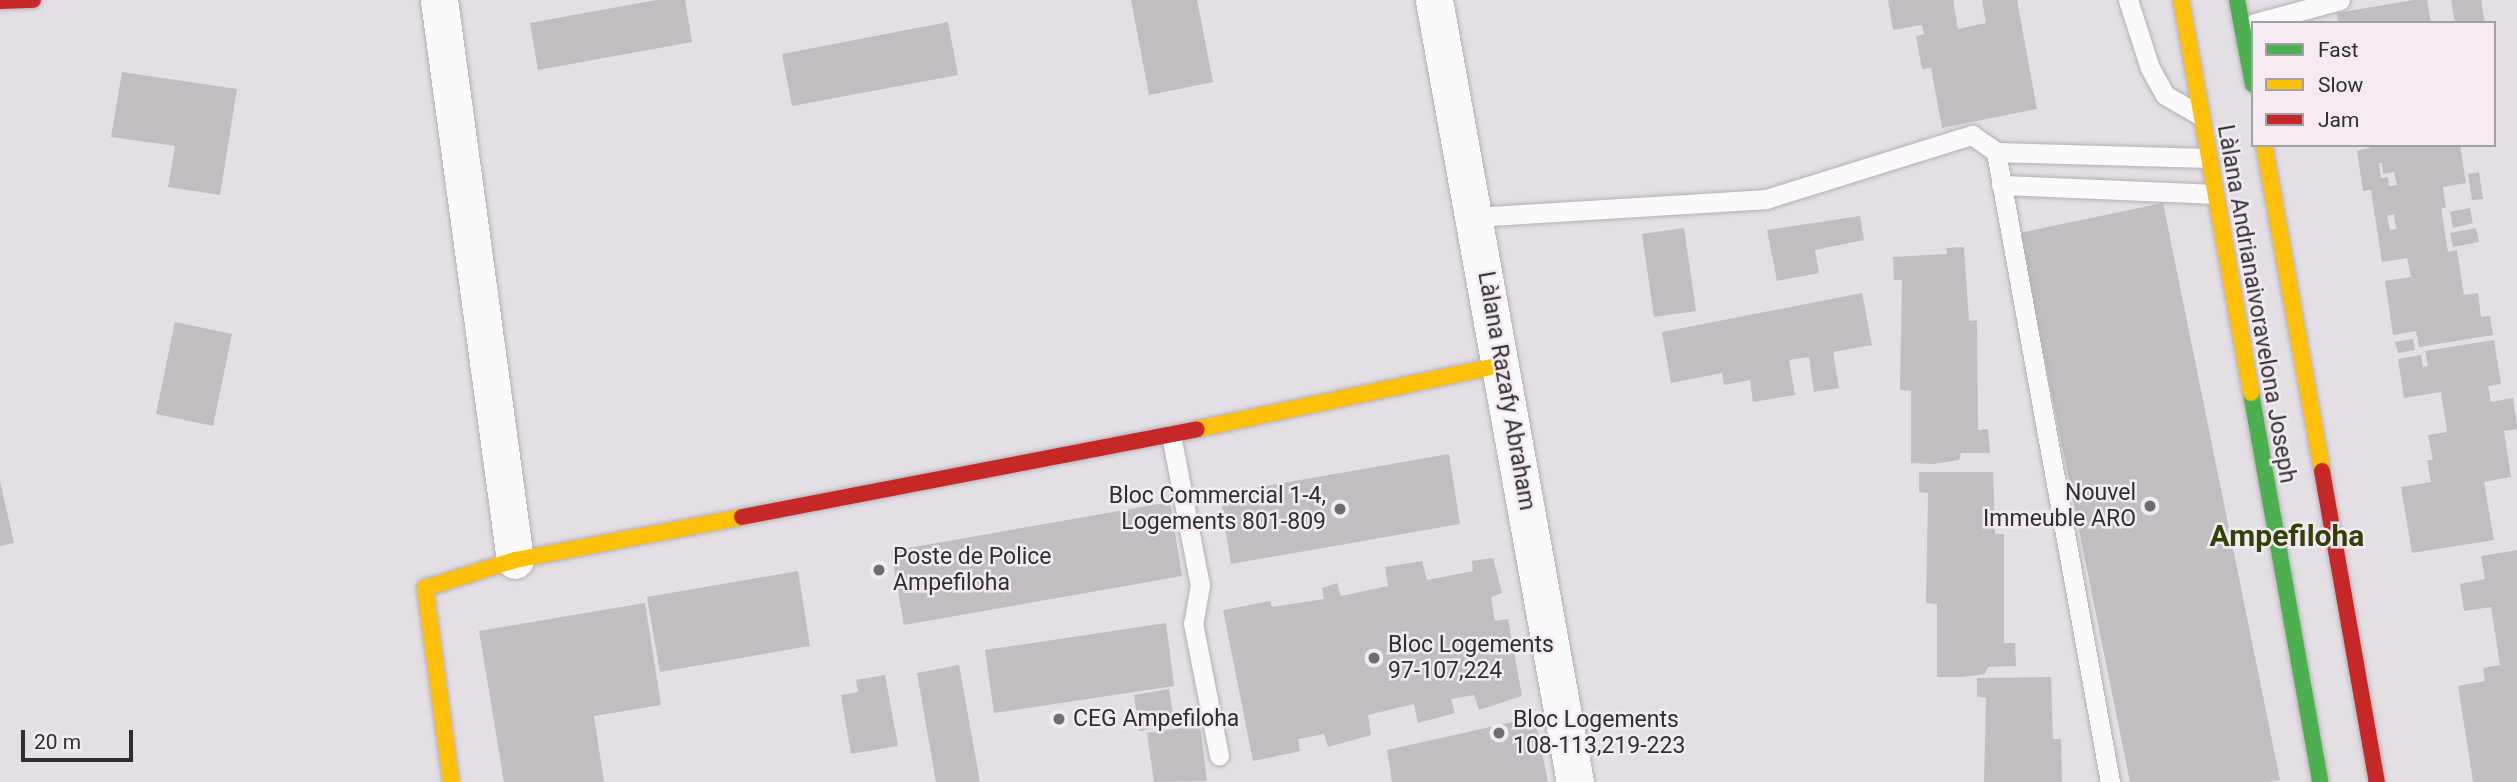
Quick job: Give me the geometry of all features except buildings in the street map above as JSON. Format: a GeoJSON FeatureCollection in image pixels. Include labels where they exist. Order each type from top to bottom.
{"type":"FeatureCollection","features":[{"type":"Feature","properties":{"kind":"main road"},"geometry":{"type":"LineString","coordinates":[[0,1],[33,0]]}},
{"type":"Feature","properties":{"kind":"main road","name":"Làlana Andrianaivoravelona Joseph"},"geometry":{"type":"LineString","coordinates":[[2180,0],[2320,782]]}},
{"type":"Feature","properties":{"kind":"main road"},"geometry":{"type":"LineString","coordinates":[[2237,0],[2250,24],[2251,44]]}},
{"type":"Feature","properties":{"kind":"main road","name":"Làlana Andrianaivoravelona Joseph"},"geometry":{"type":"LineString","coordinates":[[2264,147],[2377,782]]}},
{"type":"Feature","properties":{"kind":"main road"},"geometry":{"type":"LineString","coordinates":[[451,782],[425,588],[515,560],[1171,436],[1502,365]]}},
{"type":"Feature","properties":{"kind":"street"},"geometry":{"type":"LineString","coordinates":[[439,0],[515,560]]}},
{"type":"Feature","properties":{"kind":"street","name":"Làlana Razafy Abraham"},"geometry":{"type":"LineString","coordinates":[[1433,0],[1502,365],[1575,782]]}},
{"type":"Feature","properties":{"kind":"lane"},"geometry":{"type":"LineString","coordinates":[[2128,0],[2150,68],[2165,95],[2199,115]]}},
{"type":"Feature","properties":{"kind":"lane"},"geometry":{"type":"LineString","coordinates":[[2261,21],[2340,0]]}},
{"type":"Feature","properties":{"kind":"lane"},"geometry":{"type":"LineString","coordinates":[[1475,217],[1766,199],[1972,135],[1996,152],[2207,158]]}},
{"type":"Feature","properties":{"kind":"lane"},"geometry":{"type":"LineString","coordinates":[[1996,152],[2110,782]]}},
{"type":"Feature","properties":{"kind":"lane"},"geometry":{"type":"LineString","coordinates":[[2001,185],[2213,194]]}},
{"type":"Feature","properties":{"kind":"lane"},"geometry":{"type":"LineString","coordinates":[[1171,436],[1200,585],[1193,623],[1219,755]]}},
{"type":"Feature","properties":{"kind":"traffic: fast"},"geometry":{"type":"LineString","coordinates":[[2237,0],[2251,74]]}},
{"type":"Feature","properties":{"kind":"traffic: fast"},"geometry":{"type":"LineString","coordinates":[[2251,393],[2320,782]]}},
{"type":"Feature","properties":{"kind":"traffic: slow"},"geometry":{"type":"LineString","coordinates":[[2181,0],[2251,393]]}},
{"type":"Feature","properties":{"kind":"traffic: slow"},"geometry":{"type":"LineString","coordinates":[[2264,147],[2322,471]]}},
{"type":"Feature","properties":{"kind":"traffic: slow"},"geometry":{"type":"LineString","coordinates":[[1197,429],[1502,365]]}},
{"type":"Feature","properties":{"kind":"traffic: slow"},"geometry":{"type":"LineString","coordinates":[[451,782],[425,588],[515,560],[742,517]]}},
{"type":"Feature","properties":{"kind":"traffic: jam"},"geometry":{"type":"LineString","coordinates":[[0,1],[33,0]]}},
{"type":"Feature","properties":{"kind":"traffic: jam"},"geometry":{"type":"LineString","coordinates":[[742,517],[1197,429]]}},
{"type":"Feature","properties":{"kind":"traffic: jam"},"geometry":{"type":"LineString","coordinates":[[2322,471],[2377,782]]}},
{"type":"Feature","properties":{"kind":"place","name":"Nouvel Immeuble ARO"},"geometry":{"type":"Point","coordinates":[2150,506]}},
{"type":"Feature","properties":{"kind":"place","name":"Bloc Commercial 1-4, Logements 801-809"},"geometry":{"type":"Point","coordinates":[1340,509]}},
{"type":"Feature","properties":{"kind":"place","name":"Poste de Police Ampefiloha"},"geometry":{"type":"Point","coordinates":[879,570]}},
{"type":"Feature","properties":{"kind":"place","name":"Bloc Logements 97-107,224"},"geometry":{"type":"Point","coordinates":[1374,658]}},
{"type":"Feature","properties":{"kind":"place","name":"CEG Ampefiloha"},"geometry":{"type":"Point","coordinates":[1059,719]}},
{"type":"Feature","properties":{"kind":"place","name":"Bloc Logements 108-113,219-223"},"geometry":{"type":"Point","coordinates":[1499,733]}},
{"type":"Feature","properties":{"kind":"district","name":"Ampefiloha"},"geometry":{"type":"Point","coordinates":[2287,536]}}]}
